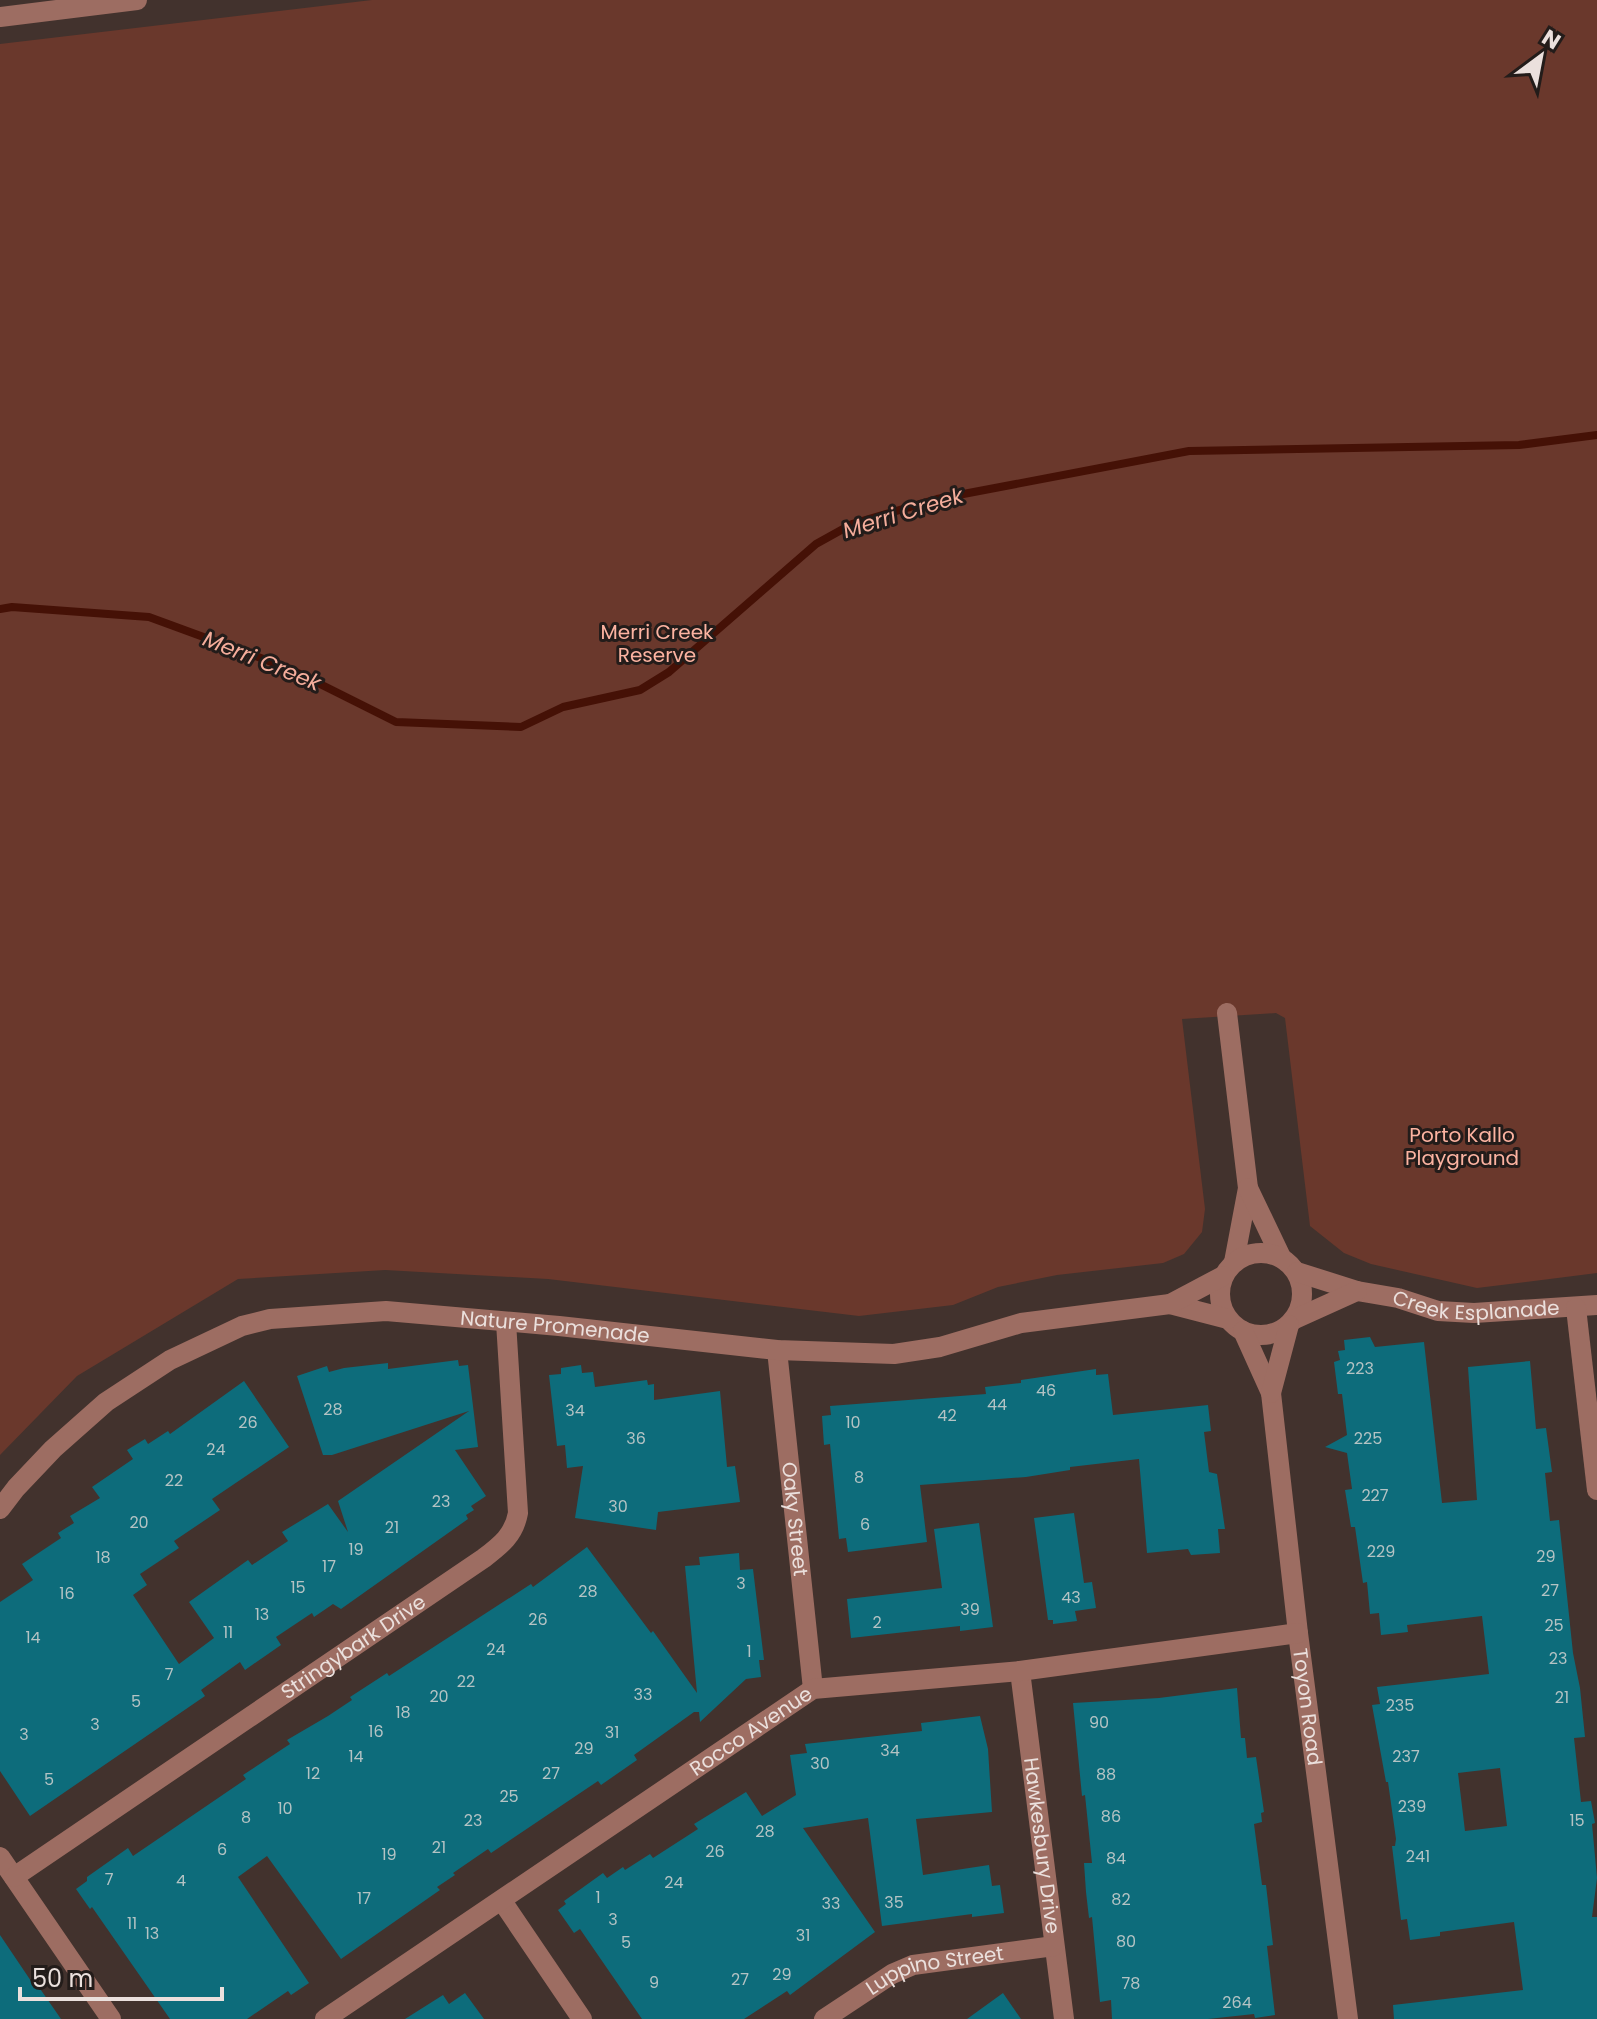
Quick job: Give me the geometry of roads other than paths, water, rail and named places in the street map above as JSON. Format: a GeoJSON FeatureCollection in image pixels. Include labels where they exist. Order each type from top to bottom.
{"type":"FeatureCollection","features":[{"type":"Feature","properties":{"kind":"street"},"geometry":{"type":"LineString","coordinates":[[0,17],[33,6],[137,0]]}},
{"type":"Feature","properties":{"kind":"street"},"geometry":{"type":"LineString","coordinates":[[1227,1013],[1248,1188],[1281,1257],[1297,1272],[1303,1296],[1292,1322]]}},
{"type":"Feature","properties":{"kind":"street"},"geometry":{"type":"LineString","coordinates":[[1248,1188],[1220,1298],[1236,1325],[1267,1335],[1357,1291]]}},
{"type":"Feature","properties":{"kind":"street"},"geometry":{"type":"LineString","coordinates":[[1229,1269],[1245,1255],[1257,1252],[1281,1257]]}},
{"type":"Feature","properties":{"kind":"street","name":"Nature Promenade"},"geometry":{"type":"LineString","coordinates":[[0,1509],[53,1449],[106,1402],[170,1360],[242,1326],[270,1319],[386,1311],[777,1350],[894,1354],[940,1347],[1021,1323],[1170,1304],[1229,1269]]}},
{"type":"Feature","properties":{"kind":"street","name":"Creek Esplanade"},"geometry":{"type":"LineString","coordinates":[[1297,1272],[1438,1311],[1474,1313],[1597,1305]]}},
{"type":"Feature","properties":{"kind":"street","name":"Nature Promenade"},"geometry":{"type":"LineString","coordinates":[[1170,1304],[1236,1325]]}},
{"type":"Feature","properties":{"kind":"street"},"geometry":{"type":"LineString","coordinates":[[1576,1308],[1597,1490]]}},
{"type":"Feature","properties":{"kind":"street","name":"Stringybark Drive"},"geometry":{"type":"LineString","coordinates":[[14,1877],[484,1558],[508,1538],[515,1528],[518,1513],[506,1322]]}},
{"type":"Feature","properties":{"kind":"street","name":"Toyon Road"},"geometry":{"type":"LineString","coordinates":[[1271,1393],[1292,1322]]}},
{"type":"Feature","properties":{"kind":"street","name":"Toyon Road"},"geometry":{"type":"LineString","coordinates":[[1236,1325],[1271,1393],[1298,1633],[1348,2019]]}},
{"type":"Feature","properties":{"kind":"street","name":"Oaky Street"},"geometry":{"type":"LineString","coordinates":[[777,1350],[813,1689]]}},
{"type":"Feature","properties":{"kind":"street","name":"Rocco Avenue"},"geometry":{"type":"LineString","coordinates":[[325,2019],[813,1689],[1020,1671],[1298,1633]]}},
{"type":"Feature","properties":{"kind":"street","name":"Hawkesbury Drive"},"geometry":{"type":"LineString","coordinates":[[1020,1671],[1064,2019]]}},
{"type":"Feature","properties":{"kind":"street"},"geometry":{"type":"LineString","coordinates":[[0,1857],[111,2019]]}},
{"type":"Feature","properties":{"kind":"street"},"geometry":{"type":"LineString","coordinates":[[502,1901],[582,2019]]}},
{"type":"Feature","properties":{"kind":"street","name":"Luppino Street"},"geometry":{"type":"LineString","coordinates":[[824,2019],[892,1974],[913,1965],[1054,1946]]}},
{"type":"Feature","properties":{"kind":"waterway","name":"Merri Creek"},"geometry":{"type":"LineString","coordinates":[[0,609],[12,607],[149,617],[288,668],[396,722],[521,727],[563,707],[640,690],[669,672],[816,544],[852,524],[937,499],[1189,451],[1519,445],[1597,435]]}},
{"type":"Feature","properties":{"kind":"park label","name":"Merri Creek Reserve"},"geometry":{"type":"Point","coordinates":[657,644]}},
{"type":"Feature","properties":{"kind":"park label","name":"Porto Kallo Playground"},"geometry":{"type":"Point","coordinates":[1462,1146]}}]}
